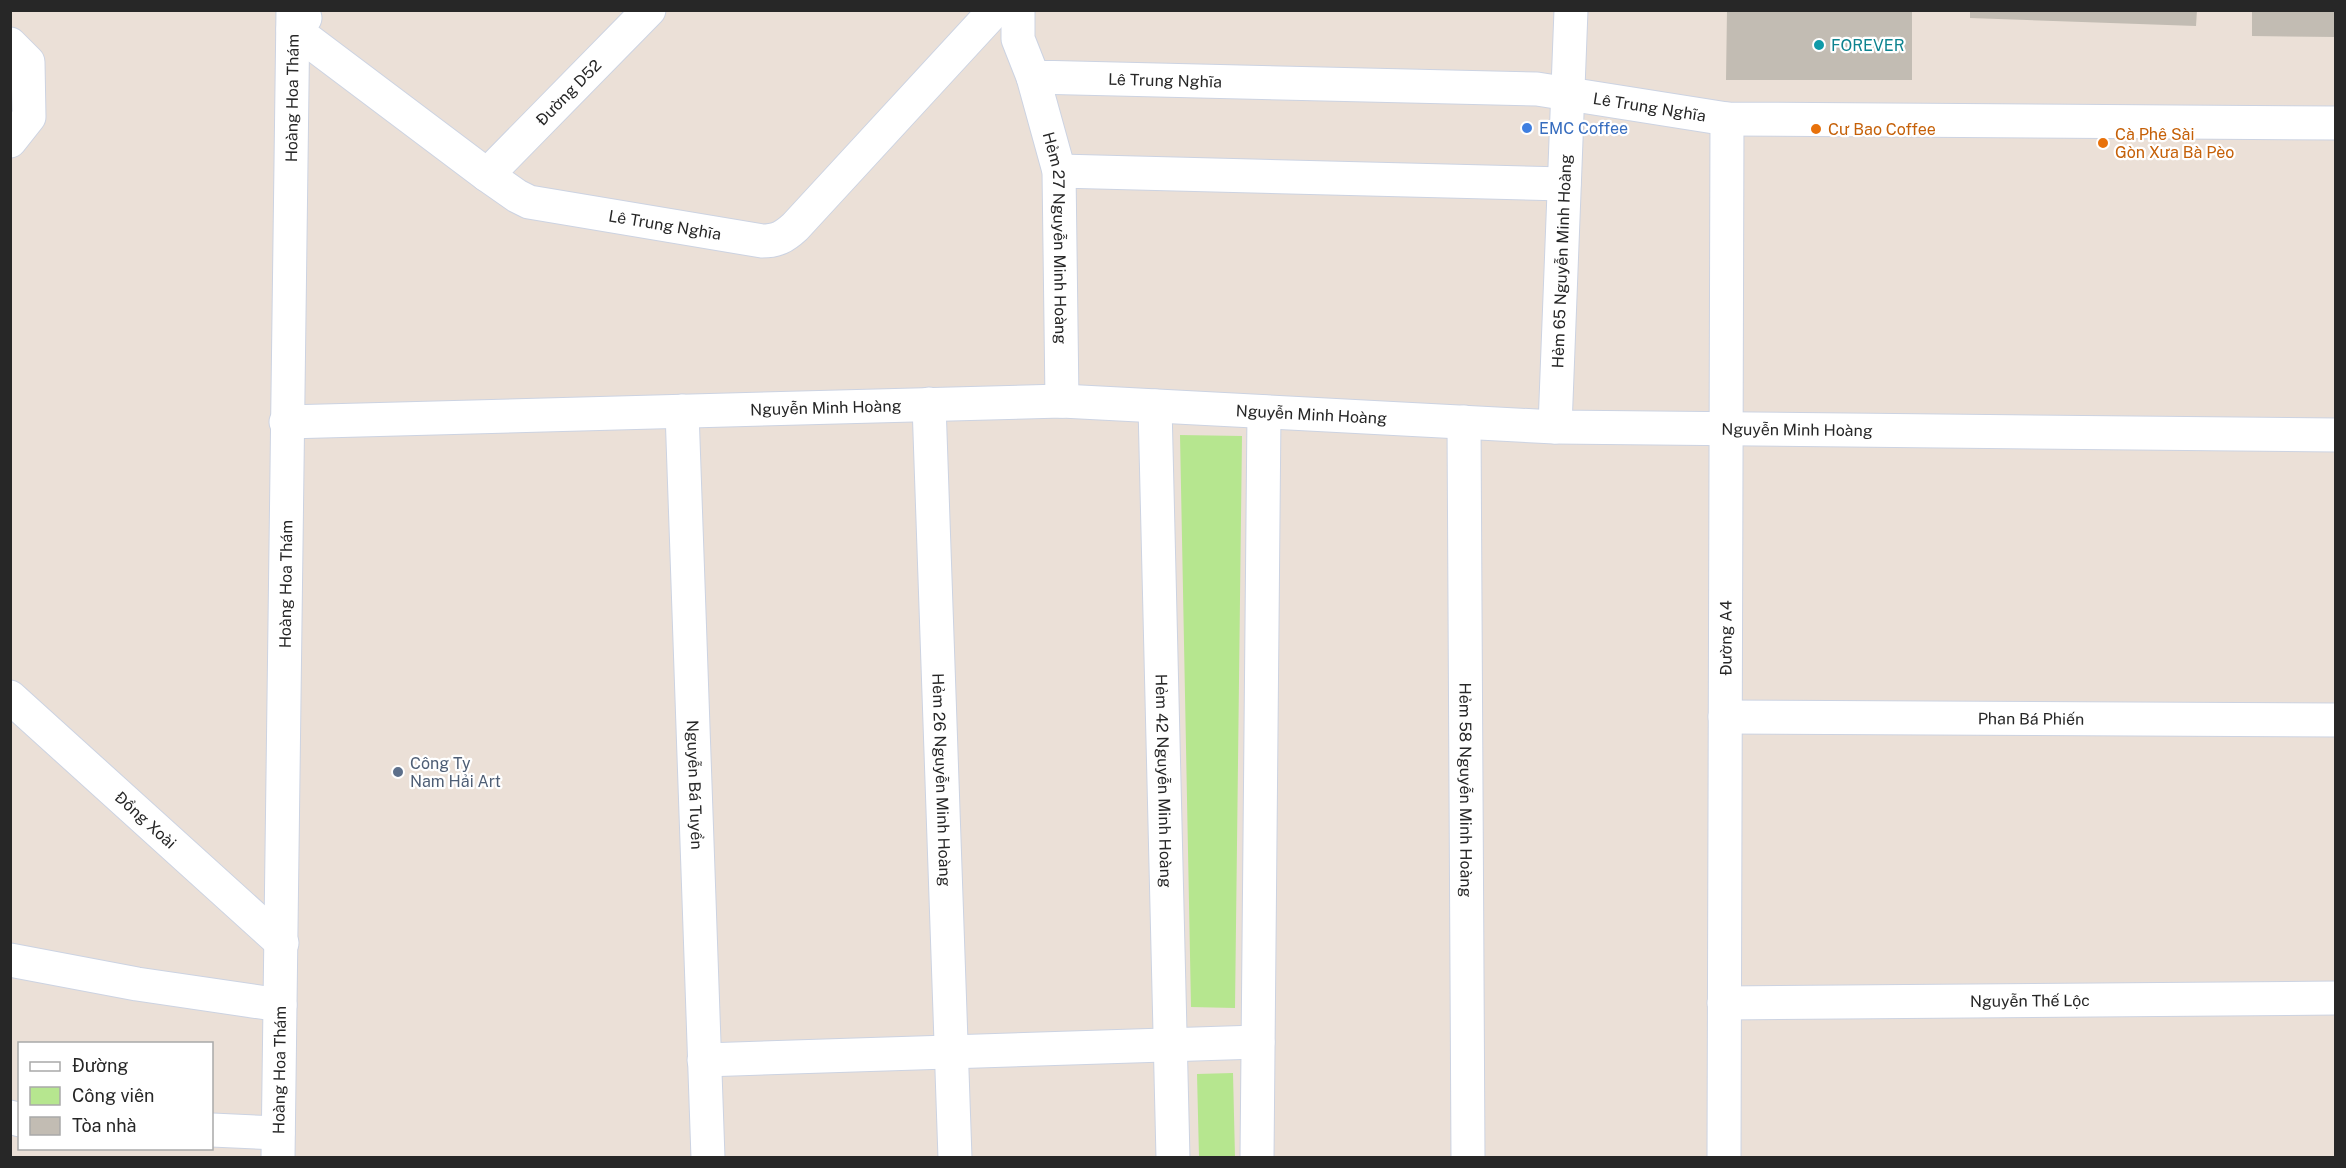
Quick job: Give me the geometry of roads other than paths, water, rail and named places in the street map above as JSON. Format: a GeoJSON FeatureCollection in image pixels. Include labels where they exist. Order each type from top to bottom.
{"type":"FeatureCollection","features":[{"type":"Feature","properties":{"kind":"street","name":"Đường D52"},"geometry":{"type":"LineString","coordinates":[[487,175],[649,10]]}},
{"type":"Feature","properties":{"kind":"street","name":"Lê Trung Nghĩa"},"geometry":{"type":"LineString","coordinates":[[300,17],[487,175],[517,196],[544,206],[762,241],[775,241],[795,227],[995,10]]}},
{"type":"Feature","properties":{"kind":"street"},"geometry":{"type":"LineString","coordinates":[[1018,10],[1018,39],[1033,77]]}},
{"type":"Feature","properties":{"kind":"street"},"geometry":{"type":"LineString","coordinates":[[1567,94],[1571,10]]}},
{"type":"Feature","properties":{"kind":"street","name":"Hoàng Hoa Thám"},"geometry":{"type":"LineString","coordinates":[[278,1145],[286,422],[300,17]]}},
{"type":"Feature","properties":{"kind":"street"},"geometry":{"type":"LineString","coordinates":[[10,44],[28,62],[30,111],[26,123],[10,141]]}},
{"type":"Feature","properties":{"kind":"street","name":"Lê Trung Nghĩa"},"geometry":{"type":"LineString","coordinates":[[1033,77],[1537,89],[1727,119],[2336,123]]}},
{"type":"Feature","properties":{"kind":"street","name":"Hẻm 27 Nguyễn Minh Hoàng"},"geometry":{"type":"LineString","coordinates":[[1033,77],[1059,171],[1062,401]]}},
{"type":"Feature","properties":{"kind":"street","name":"Hẻm 65 Nguyễn Minh Hoàng"},"geometry":{"type":"LineString","coordinates":[[1556,427],[1567,94]]}},
{"type":"Feature","properties":{"kind":"street","name":"Đường A4"},"geometry":{"type":"LineString","coordinates":[[1724,1158],[1727,119]]}},
{"type":"Feature","properties":{"kind":"street"},"geometry":{"type":"LineString","coordinates":[[1059,171],[1564,184]]}},
{"type":"Feature","properties":{"kind":"street","name":"Nguyễn Minh Hoàng"},"geometry":{"type":"LineString","coordinates":[[286,422],[1062,401],[1556,427],[2336,435]]}},
{"type":"Feature","properties":{"kind":"street","name":"Hẻm 26 Nguyễn Minh Hoàng"},"geometry":{"type":"LineString","coordinates":[[929,404],[955,1158]]}},
{"type":"Feature","properties":{"kind":"street","name":"Hẻm 42 Nguyễn Minh Hoàng"},"geometry":{"type":"LineString","coordinates":[[1155,406],[1173,1158]]}},
{"type":"Feature","properties":{"kind":"street","name":"Nguyễn Bá Tuyển"},"geometry":{"type":"LineString","coordinates":[[682,411],[708,1158]]}},
{"type":"Feature","properties":{"kind":"street"},"geometry":{"type":"LineString","coordinates":[[1257,1158],[1264,412]]}},
{"type":"Feature","properties":{"kind":"street","name":"Hẻm 58 Nguyễn Minh Hoàng"},"geometry":{"type":"LineString","coordinates":[[1464,422],[1468,1158]]}},
{"type":"Feature","properties":{"kind":"street","name":"Đồng Xoài"},"geometry":{"type":"LineString","coordinates":[[10,697],[282,944]]}},
{"type":"Feature","properties":{"kind":"street","name":"Phan Bá Phiến"},"geometry":{"type":"LineString","coordinates":[[1725,717],[2336,720]]}},
{"type":"Feature","properties":{"kind":"street"},"geometry":{"type":"LineString","coordinates":[[10,960],[137,984],[280,1005]]}},
{"type":"Feature","properties":{"kind":"street","name":"Nguyễn Thế Lộc"},"geometry":{"type":"LineString","coordinates":[[1724,1003],[2336,998]]}},
{"type":"Feature","properties":{"kind":"street"},"geometry":{"type":"LineString","coordinates":[[704,1060],[1258,1042]]}},
{"type":"Feature","properties":{"kind":"street"},"geometry":{"type":"LineString","coordinates":[[213,1130],[278,1145]]}},
{"type":"Feature","properties":{"kind":"place","name":"FOREVER"},"geometry":{"type":"Point","coordinates":[1819,45]}},
{"type":"Feature","properties":{"kind":"place","name":"EMC Coffee"},"geometry":{"type":"Point","coordinates":[1527,128]}},
{"type":"Feature","properties":{"kind":"place","name":"Cư Bao Coffee"},"geometry":{"type":"Point","coordinates":[1816,129]}},
{"type":"Feature","properties":{"kind":"place","name":"Cà Phê Sài Gòn Xưa Bà Pèo"},"geometry":{"type":"Point","coordinates":[2103,143]}},
{"type":"Feature","properties":{"kind":"place","name":"Công Ty Nam Hải Art"},"geometry":{"type":"Point","coordinates":[398,772]}}]}
